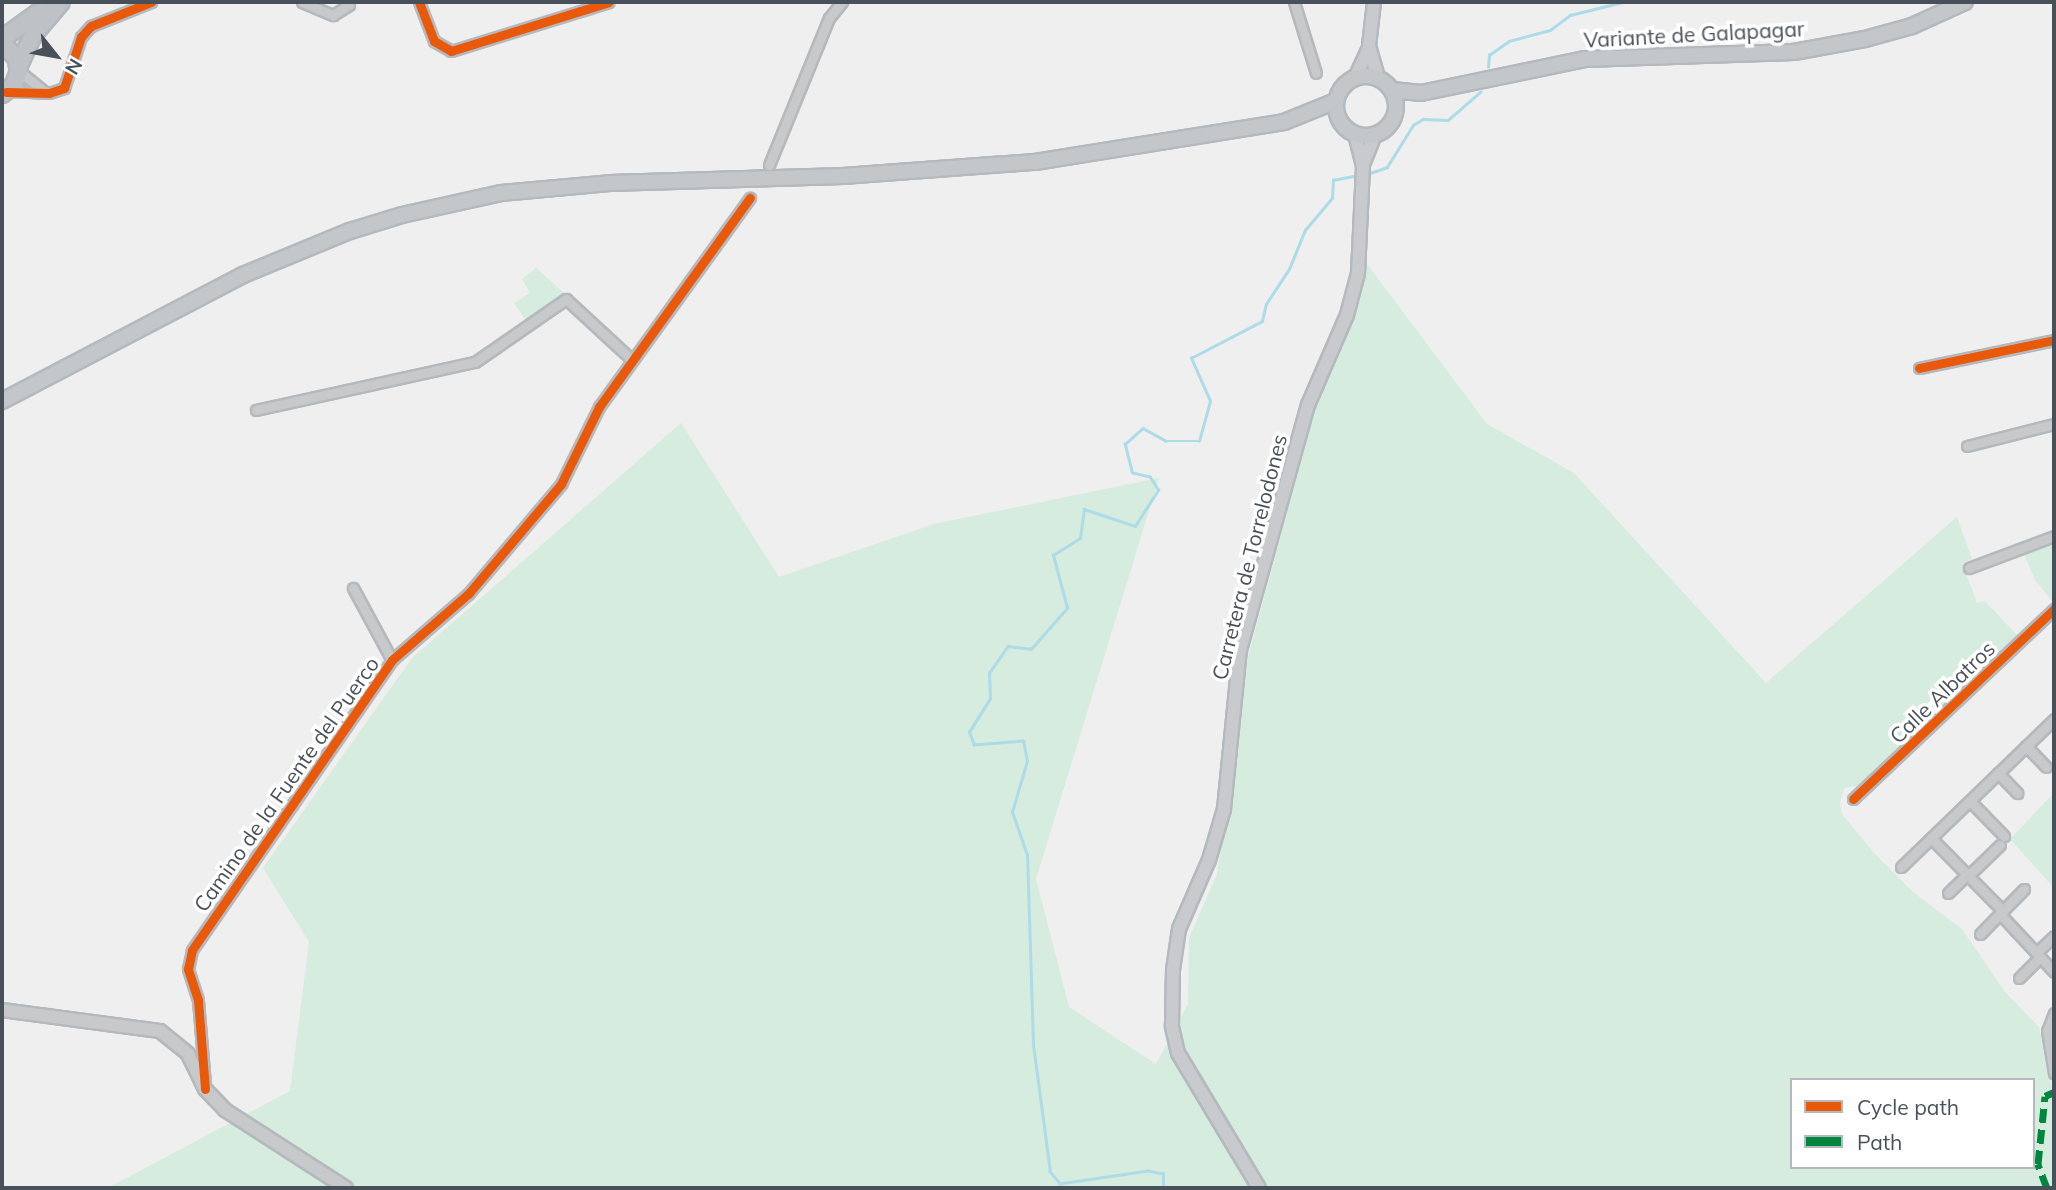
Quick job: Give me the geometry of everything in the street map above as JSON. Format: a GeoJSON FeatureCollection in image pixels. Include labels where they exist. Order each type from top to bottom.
{"type":"FeatureCollection","features":[{"type":"Feature","properties":{"kind":"highway"},"geometry":{"type":"LineString","coordinates":[[19,68],[11,50],[2,42],[50,2]]}},
{"type":"Feature","properties":{"kind":"highway"},"geometry":{"type":"LineString","coordinates":[[4,93],[19,68],[33,34],[61,2]]}},
{"type":"Feature","properties":{"kind":"main road"},"geometry":{"type":"LineString","coordinates":[[1355,78],[1369,46],[1374,2]]}},
{"type":"Feature","properties":{"kind":"main road","name":"Variante de Galapagar"},"geometry":{"type":"LineString","coordinates":[[1421,93],[1585,59],[1794,52],[1865,39],[1912,26],[1965,2]]}},
{"type":"Feature","properties":{"kind":"main road"},"geometry":{"type":"LineString","coordinates":[[1369,46],[1378,78],[1392,90],[1421,93]]}},
{"type":"Feature","properties":{"kind":"main road"},"geometry":{"type":"LineString","coordinates":[[1302,118],[1336,101],[1346,83],[1355,78],[1378,78]]}},
{"type":"Feature","properties":{"kind":"main road"},"geometry":{"type":"LineString","coordinates":[[2,401],[243,275],[350,230],[439,206],[501,193],[610,183],[830,177],[1035,162],[1302,118],[1340,122],[1355,135],[1375,135],[1392,121],[1396,109],[1392,90]]}},
{"type":"Feature","properties":{"kind":"main road"},"geometry":{"type":"LineString","coordinates":[[1396,109],[1421,93]]}},
{"type":"Feature","properties":{"kind":"main road"},"geometry":{"type":"LineString","coordinates":[[1336,101],[1340,122]]}},
{"type":"Feature","properties":{"kind":"main road","name":"Carretera de Torrelodones"},"geometry":{"type":"LineString","coordinates":[[1258,1188],[1178,1053],[1171,1014],[1173,970],[1179,929],[1209,860],[1224,809],[1240,650],[1308,405],[1346,315],[1358,273],[1363,166],[1355,135]]}},
{"type":"Feature","properties":{"kind":"main road","name":"Carretera de Torrelodones"},"geometry":{"type":"LineString","coordinates":[[1363,166],[1375,135]]}},
{"type":"Feature","properties":{"kind":"street"},"geometry":{"type":"LineString","coordinates":[[4,93],[49,93],[68,82],[81,37],[91,26],[151,2]]}},
{"type":"Feature","properties":{"kind":"street"},"geometry":{"type":"LineString","coordinates":[[302,2],[333,15],[349,5]]}},
{"type":"Feature","properties":{"kind":"street"},"geometry":{"type":"LineString","coordinates":[[419,2],[434,41],[451,51],[609,2]]}},
{"type":"Feature","properties":{"kind":"street"},"geometry":{"type":"LineString","coordinates":[[769,165],[829,18],[842,2]]}},
{"type":"Feature","properties":{"kind":"street"},"geometry":{"type":"LineString","coordinates":[[1294,2],[1316,73]]}},
{"type":"Feature","properties":{"kind":"street"},"geometry":{"type":"LineString","coordinates":[[1368,2],[1371,19]]}},
{"type":"Feature","properties":{"kind":"street"},"geometry":{"type":"LineString","coordinates":[[19,68],[49,93]]}},
{"type":"Feature","properties":{"kind":"street","name":"Camino de la Fuente del Puerco"},"geometry":{"type":"LineString","coordinates":[[205,1089],[198,1000],[188,969],[192,950],[392,660],[469,593],[531,524],[561,484],[599,407],[750,198]]}},
{"type":"Feature","properties":{"kind":"street"},"geometry":{"type":"LineString","coordinates":[[256,410],[475,362],[566,299],[632,360]]}},
{"type":"Feature","properties":{"kind":"street"},"geometry":{"type":"LineString","coordinates":[[1919,368],[2054,340]]}},
{"type":"Feature","properties":{"kind":"street"},"geometry":{"type":"LineString","coordinates":[[1968,446],[2054,424]]}},
{"type":"Feature","properties":{"kind":"street"},"geometry":{"type":"LineString","coordinates":[[1969,568],[2054,536]]}},
{"type":"Feature","properties":{"kind":"street","name":"Camino de la Fuente del Puerco"},"geometry":{"type":"LineString","coordinates":[[353,588],[392,660]]}},
{"type":"Feature","properties":{"kind":"street","name":"Calle Albatros"},"geometry":{"type":"LineString","coordinates":[[1853,799],[2054,609]]}},
{"type":"Feature","properties":{"kind":"street"},"geometry":{"type":"LineString","coordinates":[[1900,867],[2054,719]]}},
{"type":"Feature","properties":{"kind":"street"},"geometry":{"type":"LineString","coordinates":[[2026,746],[2046,767]]}},
{"type":"Feature","properties":{"kind":"street"},"geometry":{"type":"LineString","coordinates":[[1998,773],[2017,793]]}},
{"type":"Feature","properties":{"kind":"street"},"geometry":{"type":"LineString","coordinates":[[1948,894],[2002,840],[1970,801]]}},
{"type":"Feature","properties":{"kind":"street"},"geometry":{"type":"LineString","coordinates":[[1931,838],[1968,875],[2054,972]]}},
{"type":"Feature","properties":{"kind":"street"},"geometry":{"type":"LineString","coordinates":[[1980,934],[2024,889]]}},
{"type":"Feature","properties":{"kind":"street"},"geometry":{"type":"LineString","coordinates":[[2019,978],[2054,936]]}},
{"type":"Feature","properties":{"kind":"street"},"geometry":{"type":"LineString","coordinates":[[2,1010],[160,1031],[188,1054],[205,1089],[225,1110],[346,1188]]}},
{"type":"Feature","properties":{"kind":"street"},"geometry":{"type":"LineString","coordinates":[[2054,1013],[2047,1031],[2054,1073]]}},
{"type":"Feature","properties":{"kind":"green space"},"geometry":{"type":"Polygon","coordinates":[[[1367,264],[1487,424],[1574,473],[1766,683],[1957,517],[1972,559],[1962,563],[1977,603],[1985,601],[2017,635],[1861,785],[1844,788],[1840,803],[1842,814],[1875,854],[1913,892],[1962,929],[2005,992],[2039,1027],[2054,1098],[2054,1188],[108,1188],[290,1091],[309,942],[263,868],[412,658],[681,423],[779,577],[934,524],[1159,478],[1036,879],[1069,1007],[1156,1064],[1188,1004],[1189,938],[1217,874],[1248,657],[1317,401],[1367,264]]]}},
{"type":"Feature","properties":{"kind":"green space"},"geometry":{"type":"Polygon","coordinates":[[[536,268],[564,293],[527,322],[514,303],[530,293],[522,279],[536,268]]]}},
{"type":"Feature","properties":{"kind":"green space"},"geometry":{"type":"Polygon","coordinates":[[[2054,543],[2052,601],[2035,580],[2024,554],[2054,543]]]}},
{"type":"Feature","properties":{"kind":"green space"},"geometry":{"type":"Polygon","coordinates":[[[2054,793],[2054,888],[2010,839],[2054,793]]]}},
{"type":"Feature","properties":{"kind":"waterway"},"geometry":{"type":"LineString","coordinates":[[1488,67],[1489,55],[1509,41],[1550,30],[1570,15],[1623,2]]}},
{"type":"Feature","properties":{"kind":"waterway"},"geometry":{"type":"LineString","coordinates":[[1370,173],[1387,167],[1413,125],[1423,119],[1448,120],[1480,92]]}},
{"type":"Feature","properties":{"kind":"waterway"},"geometry":{"type":"LineString","coordinates":[[1163,1188],[1163,1174],[1148,1171],[1060,1184],[1050,1172],[1033,1044],[1027,855],[1012,812],[1027,761],[1023,741],[974,745],[969,732],[990,699],[989,673],[1008,646],[1031,649],[1067,608],[1053,555],[1080,538],[1084,509],[1135,526],[1158,490],[1150,477],[1132,473],[1125,444],[1143,428],[1166,441],[1199,441],[1210,401],[1191,358],[1262,321],[1266,304],[1289,269],[1305,230],[1332,198],[1333,180],[1353,176]]}},
{"type":"Feature","properties":{"kind":"marked path"},"geometry":{"type":"LineString","coordinates":[[2047,1188],[2038,1164],[2045,1096],[2054,1092]]}},
{"type":"Feature","properties":{"kind":"cycle path"},"geometry":{"type":"LineString","coordinates":[[6,92],[49,93],[64,88],[81,37],[91,26],[151,2]]}},
{"type":"Feature","properties":{"kind":"cycle path"},"geometry":{"type":"LineString","coordinates":[[419,2],[434,41],[451,51],[609,2]]}},
{"type":"Feature","properties":{"kind":"cycle path"},"geometry":{"type":"LineString","coordinates":[[205,1089],[198,1000],[188,969],[192,950],[392,660],[469,593],[561,484],[599,407],[750,198]]}},
{"type":"Feature","properties":{"kind":"cycle path"},"geometry":{"type":"LineString","coordinates":[[1919,368],[2054,340]]}},
{"type":"Feature","properties":{"kind":"cycle path"},"geometry":{"type":"LineString","coordinates":[[1853,799],[2054,609]]}}]}
